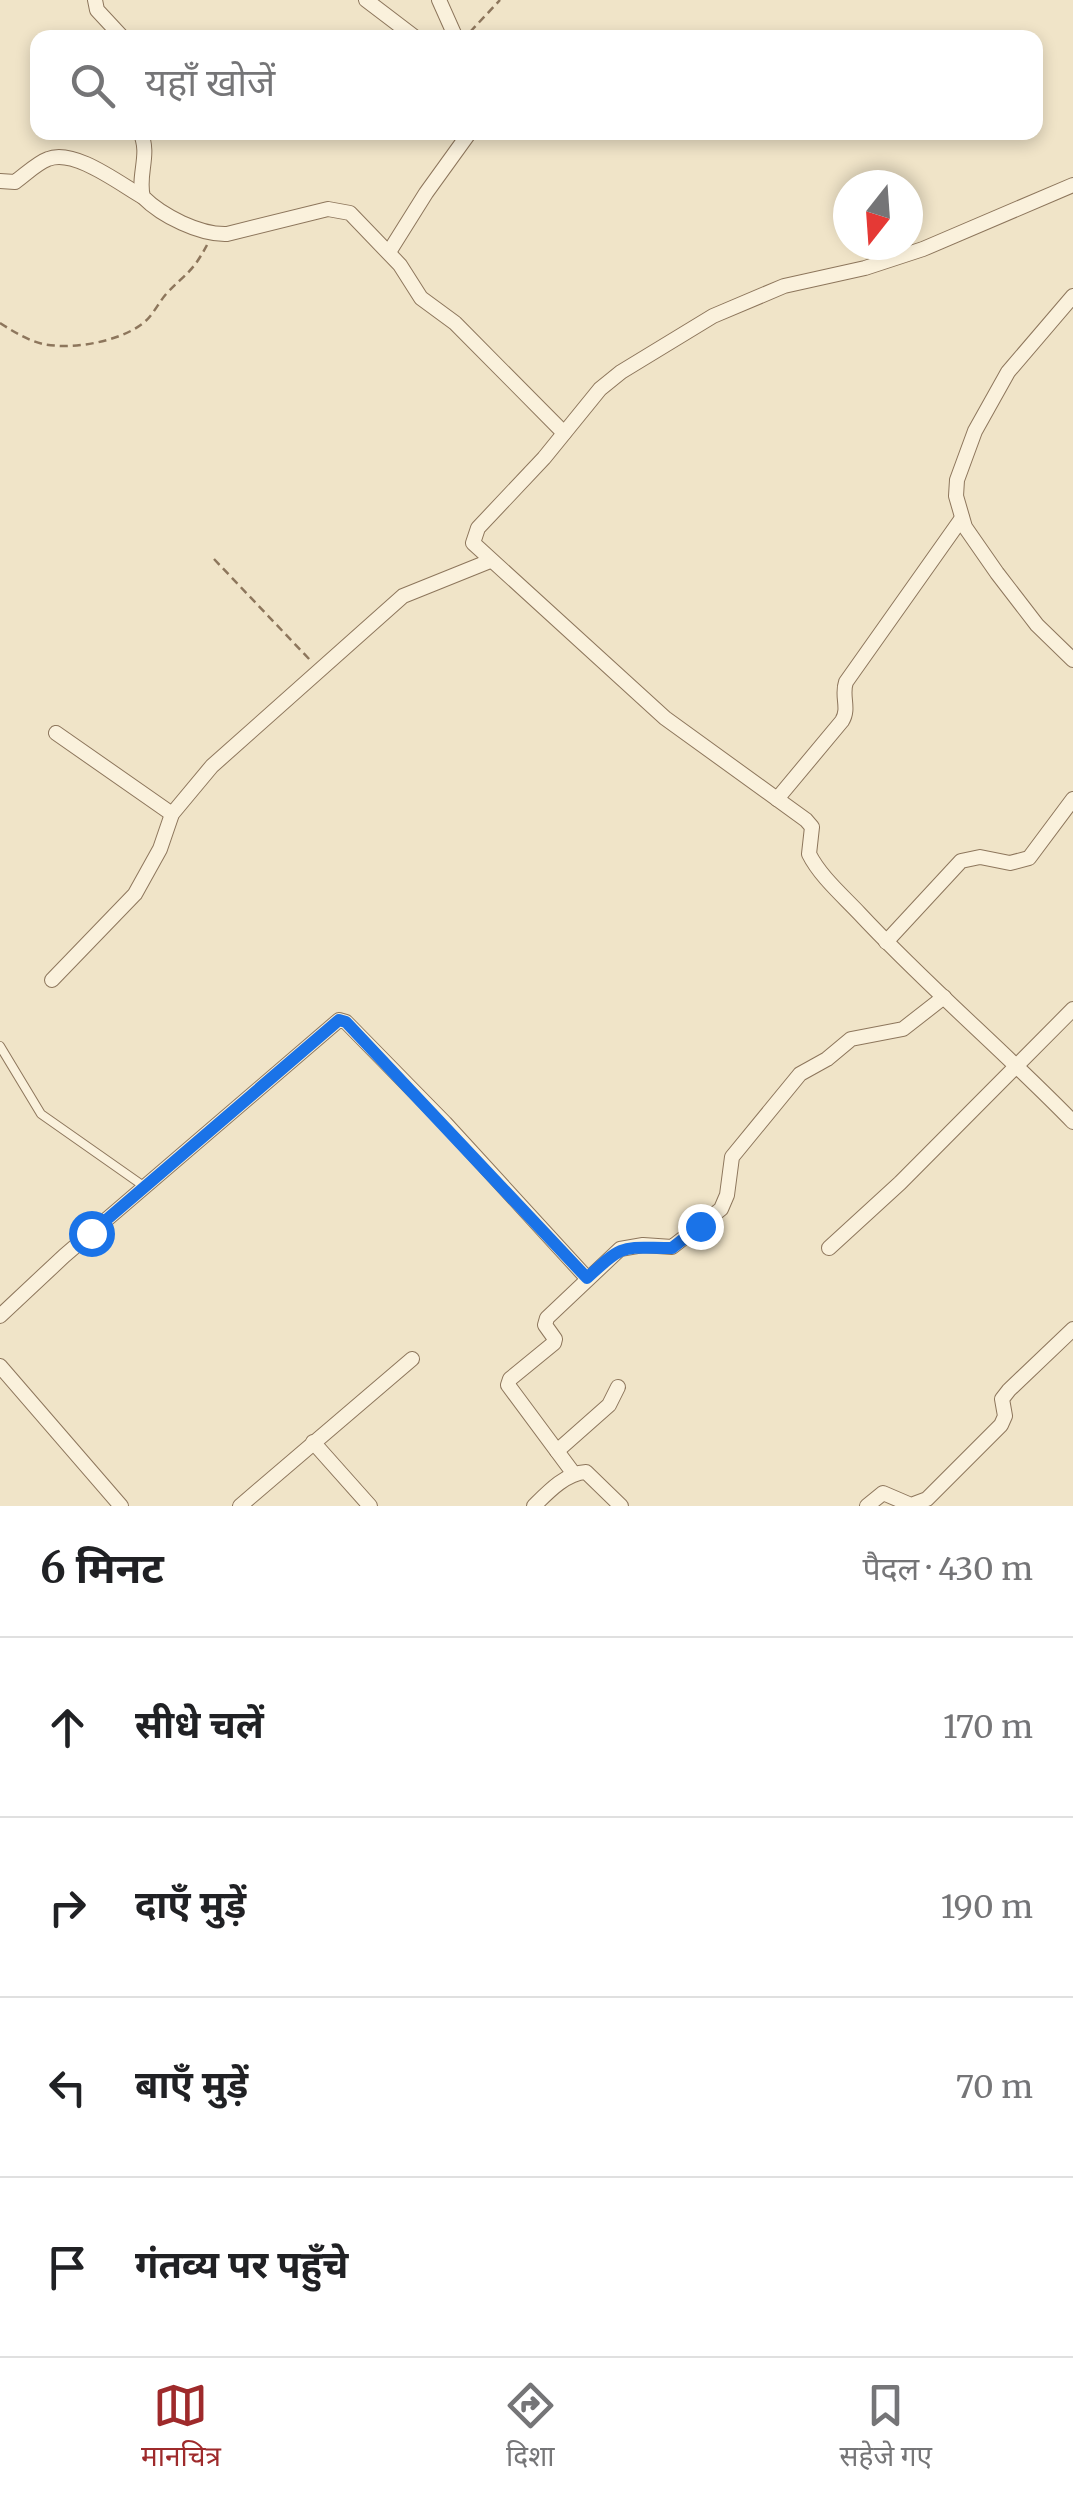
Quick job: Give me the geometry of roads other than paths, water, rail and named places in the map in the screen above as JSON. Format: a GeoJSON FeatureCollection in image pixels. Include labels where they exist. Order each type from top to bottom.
{"type":"FeatureCollection","features":[{"type":"Feature","properties":{"kind":"street"},"geometry":{"type":"LineString","coordinates":[[95,0],[97,10],[116,30]]}},
{"type":"Feature","properties":{"kind":"street"},"geometry":{"type":"LineString","coordinates":[[366,0],[405,30]]}},
{"type":"Feature","properties":{"kind":"street"},"geometry":{"type":"LineString","coordinates":[[439,0],[452,30]]}},
{"type":"Feature","properties":{"kind":"street"},"geometry":{"type":"LineString","coordinates":[[143,197],[144,140]]}},
{"type":"Feature","properties":{"kind":"street"},"geometry":{"type":"LineString","coordinates":[[390,252],[464,140]]}},
{"type":"Feature","properties":{"kind":"street"},"geometry":{"type":"LineString","coordinates":[[0,181],[15,182],[46,159],[62,155],[79,160],[152,206],[212,235],[336,209],[350,213],[390,252],[421,298],[455,323],[564,432]]}},
{"type":"Feature","properties":{"kind":"street"},"geometry":{"type":"LineString","coordinates":[[1073,185],[923,248],[865,268],[784,286],[712,316],[611,379],[473,536],[477,550],[665,718],[806,820],[812,827],[812,860],[886,942],[1073,1122]]}},
{"type":"Feature","properties":{"kind":"street"},"geometry":{"type":"LineString","coordinates":[[1072,299],[1008,372],[975,431],[956,480],[956,496],[962,518],[1022,606],[1073,660]]}},
{"type":"Feature","properties":{"kind":"street"},"geometry":{"type":"LineString","coordinates":[[777,799],[842,721],[847,710],[846,682],[962,518]]}},
{"type":"Feature","properties":{"kind":"street"},"geometry":{"type":"LineString","coordinates":[[52,980],[135,894],[154,863],[172,814],[197,780],[411,590],[490,561]]}},
{"type":"Feature","properties":{"kind":"street"},"geometry":{"type":"LineString","coordinates":[[56,733],[172,814]]}},
{"type":"Feature","properties":{"kind":"street"},"geometry":{"type":"LineString","coordinates":[[886,942],[960,861],[980,856],[1010,863],[1029,858],[1073,799]]}},
{"type":"Feature","properties":{"kind":"street"},"geometry":{"type":"LineString","coordinates":[[574,1474],[512,1392],[509,1382],[554,1343],[546,1322],[620,1249],[672,1248],[720,1209],[727,1195],[732,1158],[800,1074],[852,1039],[904,1030],[944,997]]}},
{"type":"Feature","properties":{"kind":"street"},"geometry":{"type":"LineString","coordinates":[[829,1248],[1073,1009]]}},
{"type":"Feature","properties":{"kind":"street"},"geometry":{"type":"LineString","coordinates":[[0,1316],[339,1020],[346,1022],[445,1124],[587,1278]]}},
{"type":"Feature","properties":{"kind":"street"},"geometry":{"type":"LineString","coordinates":[[867,1506],[884,1493],[917,1506],[927,1499],[1002,1425],[1006,1416],[1002,1399],[1009,1390],[1073,1329]]}},
{"type":"Feature","properties":{"kind":"street"},"geometry":{"type":"LineString","coordinates":[[240,1506],[412,1359]]}},
{"type":"Feature","properties":{"kind":"street"},"geometry":{"type":"LineString","coordinates":[[0,1366],[121,1506]]}},
{"type":"Feature","properties":{"kind":"street"},"geometry":{"type":"LineString","coordinates":[[557,1451],[613,1401],[618,1387]]}},
{"type":"Feature","properties":{"kind":"street"},"geometry":{"type":"LineString","coordinates":[[313,1442],[370,1506]]}},
{"type":"Feature","properties":{"kind":"street"},"geometry":{"type":"LineString","coordinates":[[534,1506],[574,1474],[586,1472],[621,1506]]}},
{"type":"Feature","properties":{"kind":"lane"},"geometry":{"type":"LineString","coordinates":[[0,1046],[41,1114],[145,1187]]}}]}
